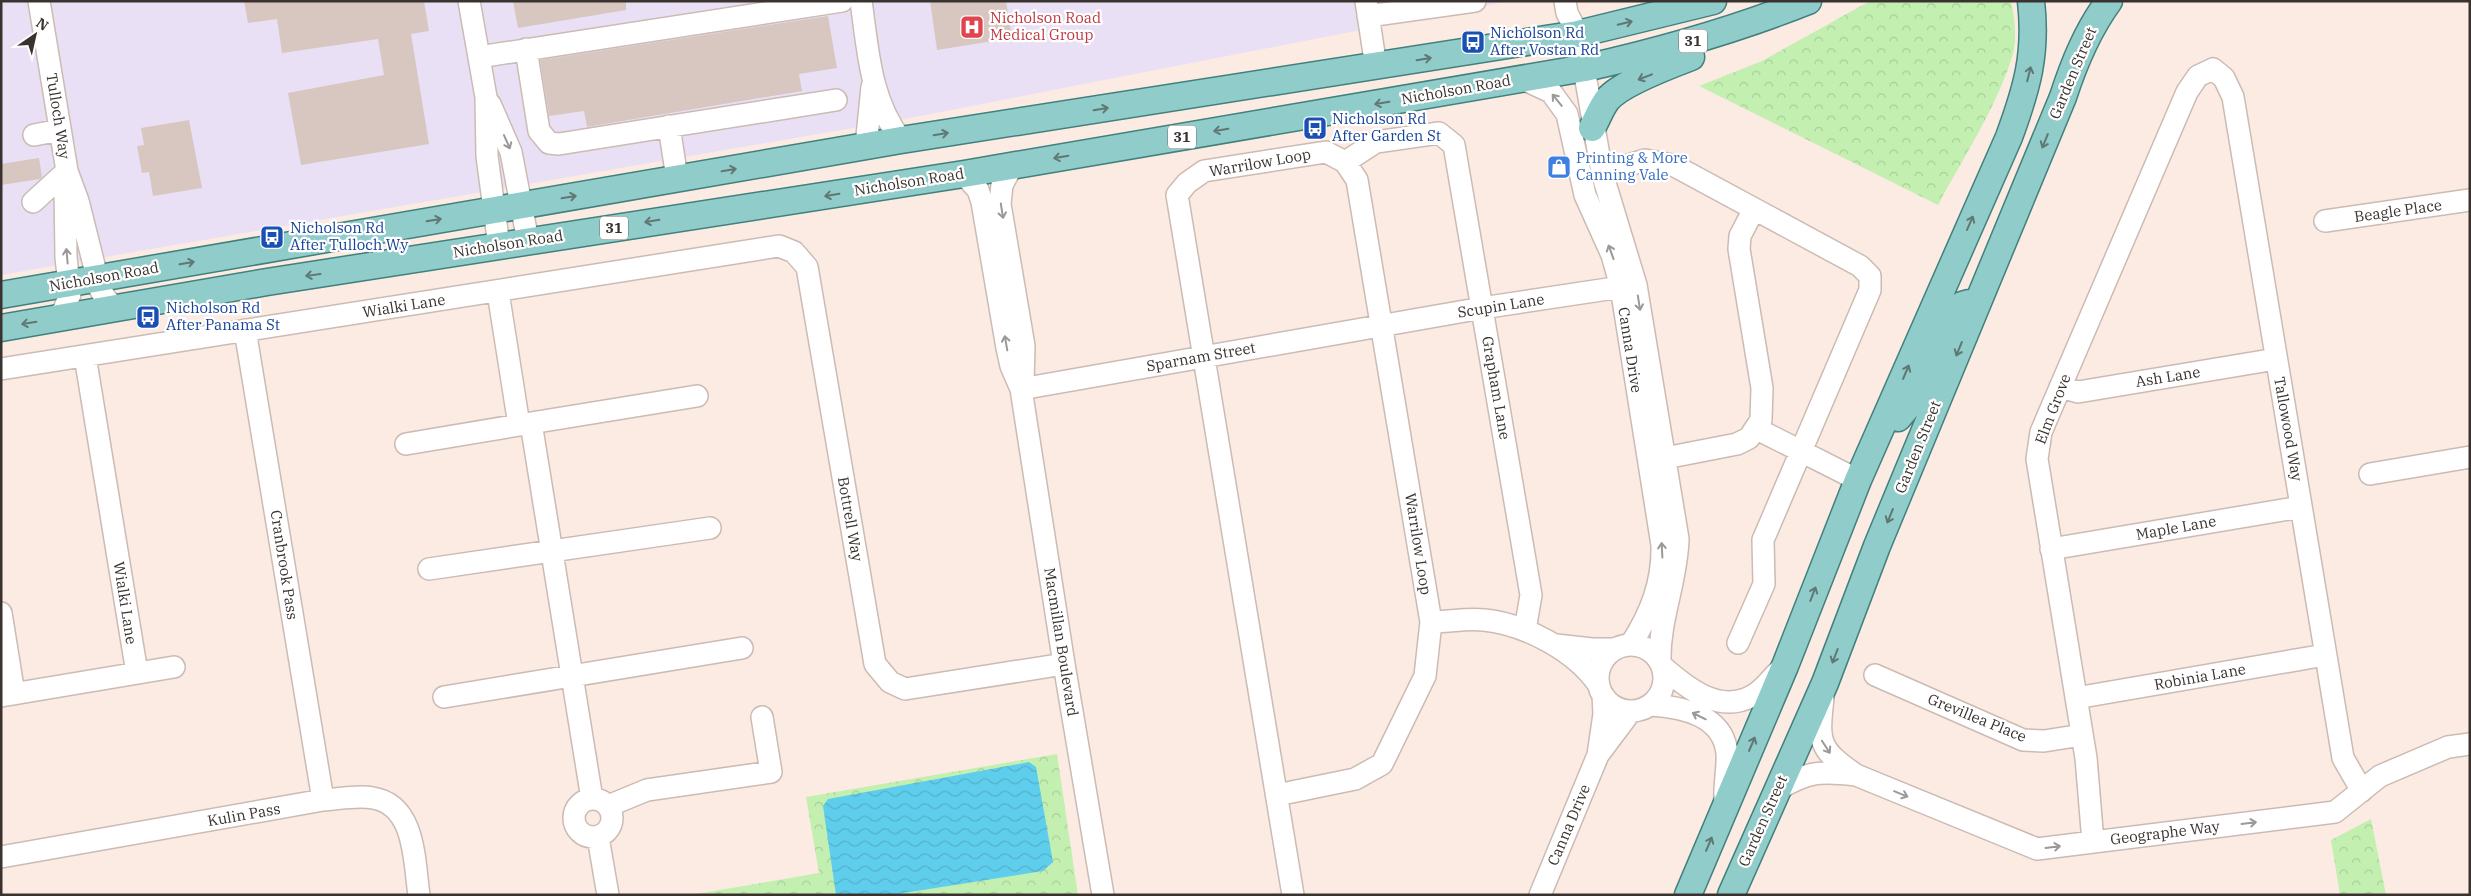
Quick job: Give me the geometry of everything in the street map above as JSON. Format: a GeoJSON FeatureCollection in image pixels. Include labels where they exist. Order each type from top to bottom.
{"type":"FeatureCollection","features":[{"type":"Feature","properties":{"kind":"main road","name":"Nicholson Road"},"geometry":{"type":"LineString","coordinates":[[1,295],[901,140],[1578,34],[1714,1]]}},
{"type":"Feature","properties":{"kind":"main road"},"geometry":{"type":"LineString","coordinates":[[1688,895],[1785,666],[1858,480],[1876,443],[2023,98],[2031,65],[2034,31],[2031,1]]}},
{"type":"Feature","properties":{"kind":"main road","name":"Garden Street"},"geometry":{"type":"LineString","coordinates":[[1731,895],[1824,683],[1871,562],[2080,50],[2109,1]]}},
{"type":"Feature","properties":{"kind":"main road","name":"Nicholson Road"},"geometry":{"type":"LineString","coordinates":[[1,328],[267,282],[964,174],[1585,68],[1663,50],[1724,32],[1803,3]]}},
{"type":"Feature","properties":{"kind":"main road"},"geometry":{"type":"LineString","coordinates":[[1592,128],[1605,103],[1616,92],[1668,65],[1769,29],[1803,3]]}},
{"type":"Feature","properties":{"kind":"main road"},"geometry":{"type":"LineString","coordinates":[[1876,443],[1913,400],[1951,316],[1962,305],[1969,303],[1977,304]]}},
{"type":"Feature","properties":{"kind":"street","name":"Tulloch Way"},"geometry":{"type":"LineString","coordinates":[[39,1],[67,171],[78,201],[97,278],[106,299],[116,309]]}},
{"type":"Feature","properties":{"kind":"street"},"geometry":{"type":"LineString","coordinates":[[469,1],[486,97],[487,156],[499,246]]}},
{"type":"Feature","properties":{"kind":"street"},"geometry":{"type":"LineString","coordinates":[[479,57],[842,1]]}},
{"type":"Feature","properties":{"kind":"street"},"geometry":{"type":"LineString","coordinates":[[861,1],[873,84],[890,125],[901,140]]}},
{"type":"Feature","properties":{"kind":"street","name":"Canna Drive"},"geometry":{"type":"LineString","coordinates":[[1564,1],[1566,12],[1578,34],[1585,68],[1592,128],[1602,172],[1636,285],[1678,539],[1678,561],[1662,626],[1662,664]]}},
{"type":"Feature","properties":{"kind":"street"},"geometry":{"type":"LineString","coordinates":[[1376,67],[1367,9],[1450,3]]}},
{"type":"Feature","properties":{"kind":"street"},"geometry":{"type":"LineString","coordinates":[[526,49],[539,131],[549,143],[559,144],[836,100]]}},
{"type":"Feature","properties":{"kind":"street","name":"Tallowood Way"},"geometry":{"type":"LineString","coordinates":[[2213,70],[2224,78],[2232,97],[2343,758],[2362,791]]}},
{"type":"Feature","properties":{"kind":"street","name":"Elm Grove"},"geometry":{"type":"LineString","coordinates":[[2093,842],[2082,735],[2037,459],[2038,445],[2060,387],[2187,92],[2198,76],[2213,70]]}},
{"type":"Feature","properties":{"kind":"street","name":"Canna Drive"},"geometry":{"type":"LineString","coordinates":[[1523,79],[1550,92],[1567,114],[1585,195],[1609,247],[1621,287],[1663,561],[1658,589],[1650,610],[1622,646]]}},
{"type":"Feature","properties":{"kind":"street"},"geometry":{"type":"LineString","coordinates":[[866,146],[873,84]]}},
{"type":"Feature","properties":{"kind":"street"},"geometry":{"type":"LineString","coordinates":[[486,97],[511,152],[528,241]]}},
{"type":"Feature","properties":{"kind":"street"},"geometry":{"type":"LineString","coordinates":[[669,126],[677,178]]}},
{"type":"Feature","properties":{"kind":"street"},"geometry":{"type":"LineString","coordinates":[[34,134],[60,130]]}},
{"type":"Feature","properties":{"kind":"street","name":"Grapham Lane"},"geometry":{"type":"LineString","coordinates":[[1346,162],[1376,142],[1439,133],[1454,145],[1531,595],[1525,630]]}},
{"type":"Feature","properties":{"kind":"street","name":"Warrilow Loop"},"geometry":{"type":"LineString","coordinates":[[1277,795],[1354,779],[1382,764],[1425,676],[1431,622],[1358,180],[1346,162],[1326,152],[1204,172],[1187,183],[1176,194],[1293,895]]}},
{"type":"Feature","properties":{"kind":"street"},"geometry":{"type":"LineString","coordinates":[[1602,172],[1645,160],[1673,166],[1860,266],[1870,276],[1870,290],[1764,540],[1764,584],[1738,643]]}},
{"type":"Feature","properties":{"kind":"street","name":"Macmillan Boulevard"},"geometry":{"type":"LineString","coordinates":[[1012,166],[1002,184],[1000,204],[1024,346],[1021,389],[1064,664],[1103,895]]}},
{"type":"Feature","properties":{"kind":"street","name":"Tulloch Way"},"geometry":{"type":"LineString","coordinates":[[57,318],[68,302],[70,282],[66,238],[67,171]]}},
{"type":"Feature","properties":{"kind":"street"},"geometry":{"type":"LineString","coordinates":[[34,202],[67,171]]}},
{"type":"Feature","properties":{"kind":"street","name":"Macmillan Boulevard"},"geometry":{"type":"LineString","coordinates":[[964,174],[978,190],[982,202],[1007,348],[1011,366],[1021,389]]}},
{"type":"Feature","properties":{"kind":"street","name":"Beagle Place"},"geometry":{"type":"LineString","coordinates":[[2325,221],[2470,200]]}},
{"type":"Feature","properties":{"kind":"street"},"geometry":{"type":"LineString","coordinates":[[1665,458],[1737,444],[1749,438],[1757,429],[1761,420],[1762,388],[1739,241],[1754,209]]}},
{"type":"Feature","properties":{"kind":"street","name":"Bottrell Way"},"geometry":{"type":"LineString","coordinates":[[723,255],[779,246],[794,252],[807,267],[875,664],[890,682],[905,689],[1064,664]]}},
{"type":"Feature","properties":{"kind":"street","name":"Wialki Lane"},"geometry":{"type":"LineString","coordinates":[[1,369],[723,255]]}},
{"type":"Feature","properties":{"kind":"street","name":"Scupin Lane"},"geometry":{"type":"LineString","coordinates":[[1381,325],[1621,287]]}},
{"type":"Feature","properties":{"kind":"street"},"geometry":{"type":"LineString","coordinates":[[498,292],[552,551],[571,676],[600,803],[612,817],[610,826],[598,837],[588,836],[578,830],[574,821],[575,812],[580,804],[600,803],[646,790],[771,772],[762,717]]}},
{"type":"Feature","properties":{"kind":"street","name":"Sparnam Street"},"geometry":{"type":"LineString","coordinates":[[1021,389],[1381,325]]}},
{"type":"Feature","properties":{"kind":"street","name":"Cranbrook Pass"},"geometry":{"type":"LineString","coordinates":[[245,330],[324,800]]}},
{"type":"Feature","properties":{"kind":"street","name":"Wialki Lane"},"geometry":{"type":"LineString","coordinates":[[85,356],[136,673]]}},
{"type":"Feature","properties":{"kind":"street","name":"Ash Lane"},"geometry":{"type":"LineString","coordinates":[[2060,387],[2078,392],[2276,359]]}},
{"type":"Feature","properties":{"kind":"street"},"geometry":{"type":"LineString","coordinates":[[406,444],[698,396]]}},
{"type":"Feature","properties":{"kind":"street"},"geometry":{"type":"LineString","coordinates":[[1757,429],[1858,480]]}},
{"type":"Feature","properties":{"kind":"street"},"geometry":{"type":"LineString","coordinates":[[2370,474],[2470,457]]}},
{"type":"Feature","properties":{"kind":"street","name":"Maple Lane"},"geometry":{"type":"LineString","coordinates":[[2051,549],[2301,507]]}},
{"type":"Feature","properties":{"kind":"street"},"geometry":{"type":"LineString","coordinates":[[429,569],[710,528]]}},
{"type":"Feature","properties":{"kind":"street"},"geometry":{"type":"LineString","coordinates":[[1,613],[8,695],[174,667]]}},
{"type":"Feature","properties":{"kind":"street"},"geometry":{"type":"LineString","coordinates":[[1431,622],[1485,620],[1525,630],[1556,645],[1586,668],[1610,704],[1620,709],[1671,706],[1699,715],[1719,731],[1727,753],[1726,805]]}},
{"type":"Feature","properties":{"kind":"street"},"geometry":{"type":"LineString","coordinates":[[1556,645],[1642,646],[1653,652],[1662,664],[1693,691],[1706,697],[1729,702],[1740,701],[1753,696],[1785,666]]}},
{"type":"Feature","properties":{"kind":"street"},"geometry":{"type":"LineString","coordinates":[[1600,690],[1600,664],[1622,646]]}},
{"type":"Feature","properties":{"kind":"street"},"geometry":{"type":"LineString","coordinates":[[444,697],[742,648]]}},
{"type":"Feature","properties":{"kind":"street","name":"Robinia Lane"},"geometry":{"type":"LineString","coordinates":[[2076,698],[2325,655]]}},
{"type":"Feature","properties":{"kind":"street"},"geometry":{"type":"LineString","coordinates":[[1641,708],[1663,689],[1665,678],[1662,664]]}},
{"type":"Feature","properties":{"kind":"street","name":"Grevillea Place"},"geometry":{"type":"LineString","coordinates":[[1876,675],[2023,740],[2044,742],[2082,735]]}},
{"type":"Feature","properties":{"kind":"street","name":"Geographe Way"},"geometry":{"type":"LineString","coordinates":[[1824,683],[1820,738],[1825,748],[1837,762],[1856,776],[2037,849],[2335,812],[2380,776],[2448,747],[2470,744]]}},
{"type":"Feature","properties":{"kind":"street","name":"Canna Drive"},"geometry":{"type":"LineString","coordinates":[[1540,895],[1598,755],[1604,714],[1600,690]]}},
{"type":"Feature","properties":{"kind":"street","name":"Canna Drive"},"geometry":{"type":"LineString","coordinates":[[1598,755],[1641,708]]}},
{"type":"Feature","properties":{"kind":"street","name":"Geographe Way"},"geometry":{"type":"LineString","coordinates":[[1777,790],[1806,774],[1830,773],[1856,776]]}},
{"type":"Feature","properties":{"kind":"street","name":"Kulin Pass"},"geometry":{"type":"LineString","coordinates":[[1,857],[324,800],[374,798],[391,805],[409,828],[419,895]]}},
{"type":"Feature","properties":{"kind":"street"},"geometry":{"type":"LineString","coordinates":[[598,837],[608,895]]}},
{"type":"Feature","properties":{"kind":"shaded area"},"geometry":{"type":"Polygon","coordinates":[[[1,1],[1509,1],[905,119],[1,275],[1,1]]]}},
{"type":"Feature","properties":{"kind":"green space"},"geometry":{"type":"Polygon","coordinates":[[[1870,1],[2011,1],[2015,35],[2013,54],[1989,112],[1938,205],[1699,86],[1762,61],[1870,1]]]}},
{"type":"Feature","properties":{"kind":"green space"},"geometry":{"type":"Polygon","coordinates":[[[1057,754],[1078,895],[690,895],[819,873],[806,797],[1057,754]]]}},
{"type":"Feature","properties":{"kind":"green space"},"geometry":{"type":"Polygon","coordinates":[[[2371,819],[2386,895],[2340,895],[2331,840],[2371,819]]]}},
{"type":"Feature","properties":{"kind":"water"},"geometry":{"type":"Polygon","coordinates":[[[1029,762],[1036,767],[1053,862],[1043,871],[891,895],[836,895],[823,806],[828,799],[1029,762]]]}},
{"type":"Feature","properties":{"kind":"building"},"geometry":{"type":"Polygon","coordinates":[[[244,1],[424,1],[429,31],[411,34],[429,144],[301,165],[288,93],[384,75],[378,39],[282,53],[277,19],[248,23],[244,1]]]}},
{"type":"Feature","properties":{"kind":"building"},"geometry":{"type":"Polygon","coordinates":[[[513,1],[626,1],[626,10],[518,28],[513,1]]]}},
{"type":"Feature","properties":{"kind":"building"},"geometry":{"type":"Polygon","coordinates":[[[930,1],[1006,1],[1012,38],[937,50],[930,1]]]}},
{"type":"Feature","properties":{"kind":"building"},"geometry":{"type":"Polygon","coordinates":[[[828,16],[837,68],[799,74],[802,91],[587,127],[584,111],[549,116],[540,60],[828,16]]]}},
{"type":"Feature","properties":{"kind":"building"},"geometry":{"type":"Polygon","coordinates":[[[189,120],[202,188],[153,196],[149,172],[142,173],[137,146],[144,145],[141,128],[189,120]]]}},
{"type":"Feature","properties":{"kind":"building"},"geometry":{"type":"Polygon","coordinates":[[[39,158],[42,177],[40,179],[1,185],[1,164],[39,158]]]}},
{"type":"Feature","properties":{"kind":"place","name":"Nicholson Road Medical Group"},"geometry":{"type":"Point","coordinates":[972,27]}},
{"type":"Feature","properties":{"kind":"place","name":"Nicholson Rd After Vostan Rd"},"geometry":{"type":"Point","coordinates":[1473,42]}},
{"type":"Feature","properties":{"kind":"place","name":"Nicholson Rd After Garden St"},"geometry":{"type":"Point","coordinates":[1315,128]}},
{"type":"Feature","properties":{"kind":"place","name":"Printing & More Canning Vale"},"geometry":{"type":"Point","coordinates":[1559,167]}},
{"type":"Feature","properties":{"kind":"place","name":"Nicholson Rd After Tulloch Wy"},"geometry":{"type":"Point","coordinates":[272,237]}},
{"type":"Feature","properties":{"kind":"place","name":"Nicholson Rd After Panama St"},"geometry":{"type":"Point","coordinates":[148,317]}}]}
